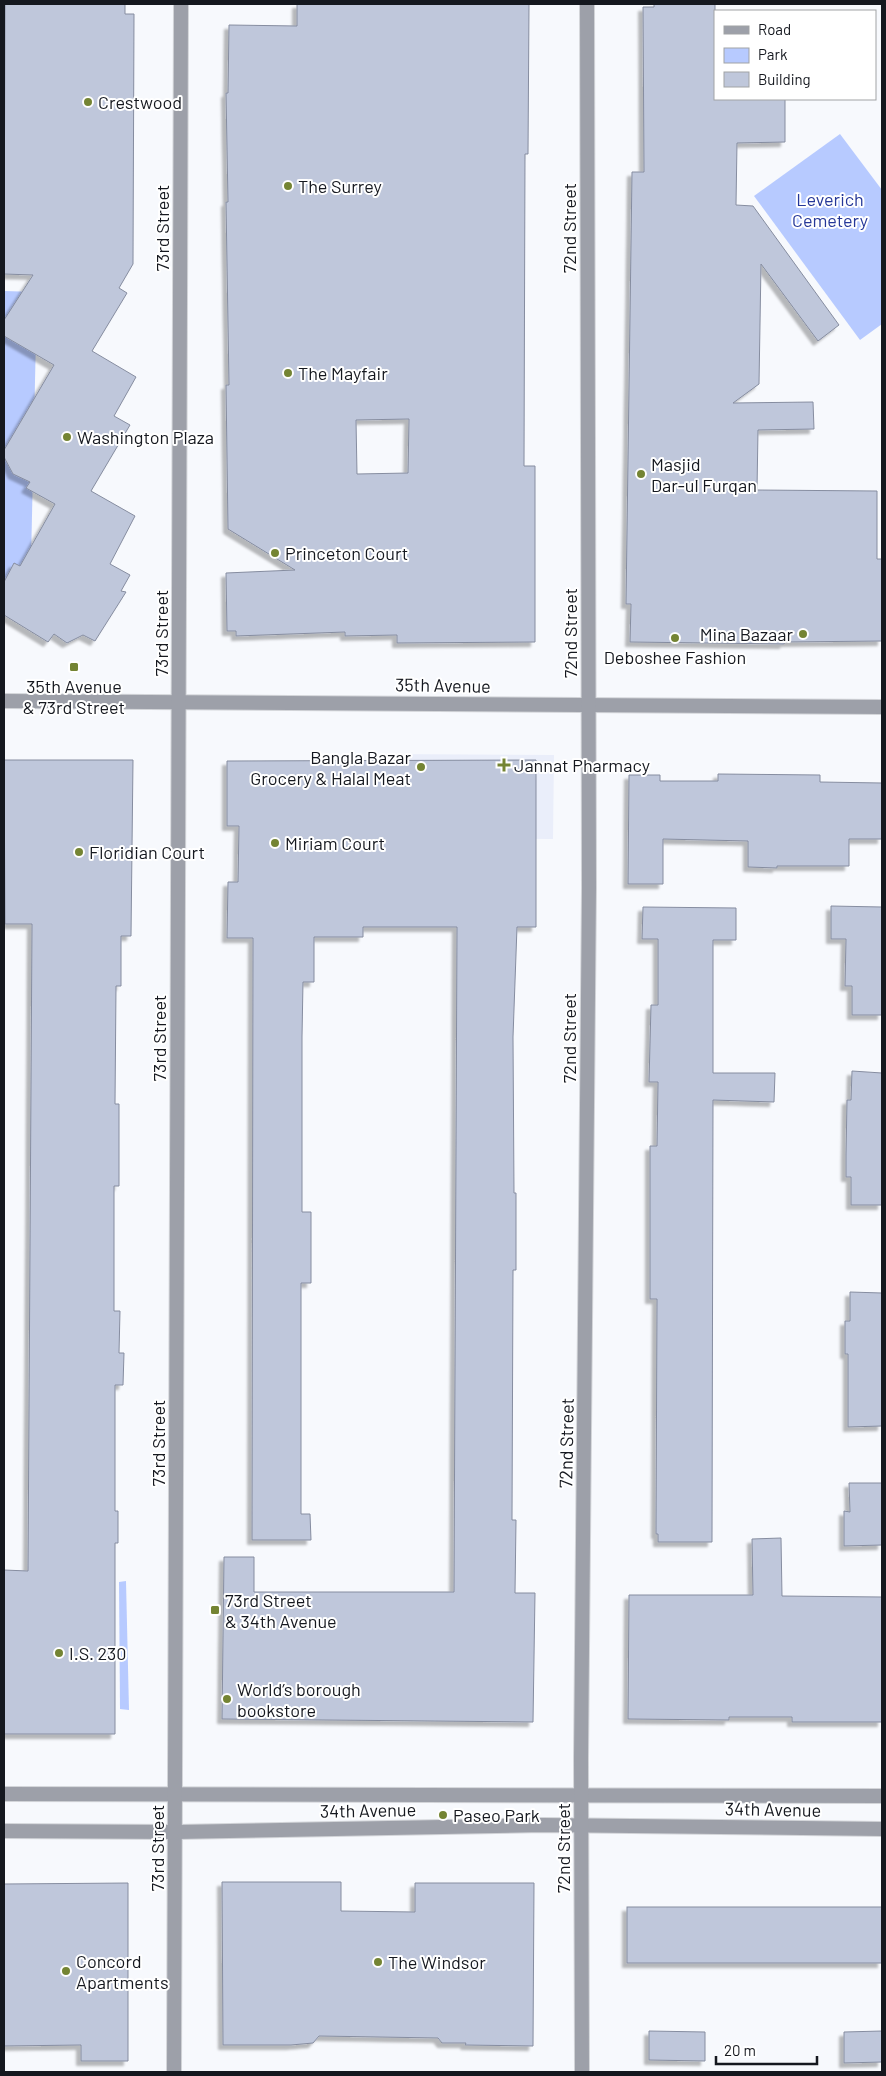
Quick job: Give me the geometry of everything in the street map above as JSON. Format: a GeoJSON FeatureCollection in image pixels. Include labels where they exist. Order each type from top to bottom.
{"type":"FeatureCollection","features":[{"type":"Feature","properties":{"kind":"street","name":"73rd Street"},"geometry":{"type":"LineString","coordinates":[[174,2072],[181,4]]}},
{"type":"Feature","properties":{"kind":"street","name":"72nd Street"},"geometry":{"type":"LineString","coordinates":[[582,2072],[581,1796],[588,1140],[587,4]]}},
{"type":"Feature","properties":{"kind":"street","name":"35th Avenue"},"geometry":{"type":"LineString","coordinates":[[4,701],[882,707]]}},
{"type":"Feature","properties":{"kind":"street","name":"34th Avenue"},"geometry":{"type":"LineString","coordinates":[[4,1794],[882,1796]]}},
{"type":"Feature","properties":{"kind":"street","name":"34th Avenue"},"geometry":{"type":"LineString","coordinates":[[4,1830],[176,1832],[581,1826],[882,1829]]}},
{"type":"Feature","properties":{"kind":"shaded area"},"geometry":{"type":"Polygon","coordinates":[[[384,754],[554,755],[553,839],[384,838],[384,754]]]}},
{"type":"Feature","properties":{"kind":"green space","name":"Leverich Cemetery"},"geometry":{"type":"Polygon","coordinates":[[[840,134],[882,190],[882,324],[860,340],[754,196],[840,134]]]}},
{"type":"Feature","properties":{"kind":"green space"},"geometry":{"type":"Polygon","coordinates":[[[4,291],[37,292],[30,605],[4,605],[4,291]]]}},
{"type":"Feature","properties":{"kind":"green space"},"geometry":{"type":"Polygon","coordinates":[[[126,1581],[129,1710],[120,1709],[119,1582],[126,1581]]]}},
{"type":"Feature","properties":{"kind":"building"},"geometry":{"type":"Polygon","coordinates":[[[5,4],[125,4],[125,14],[134,14],[133,264],[119,288],[127,293],[92,351],[136,377],[114,416],[130,425],[91,491],[135,516],[110,564],[130,575],[121,591],[126,592],[95,641],[83,635],[67,643],[54,634],[48,642],[4,615],[4,582],[14,563],[20,566],[55,504],[26,488],[30,482],[13,474],[4,457],[4,450],[54,365],[4,336],[4,320],[33,275],[4,274],[5,4]]]}},
{"type":"Feature","properties":{"kind":"building"},"geometry":{"type":"Polygon","coordinates":[[[297,4],[529,4],[528,154],[525,154],[524,466],[535,466],[535,642],[397,643],[397,635],[345,636],[345,632],[236,636],[236,631],[227,631],[226,573],[295,570],[228,529],[226,385],[229,385],[226,93],[228,93],[229,25],[297,26],[297,4]],[[409,419],[356,420],[357,474],[408,473],[409,419]]]}},
{"type":"Feature","properties":{"kind":"building"},"geometry":{"type":"Polygon","coordinates":[[[654,4],[715,4],[714,100],[785,100],[785,142],[737,143],[736,205],[753,206],[839,325],[818,341],[761,264],[759,384],[733,403],[813,402],[814,429],[758,430],[757,490],[877,491],[877,559],[882,559],[882,641],[785,642],[784,644],[630,642],[631,604],[626,604],[632,172],[644,172],[643,7],[654,7],[654,4]]]}},
{"type":"Feature","properties":{"kind":"building"},"geometry":{"type":"Polygon","coordinates":[[[4,760],[133,760],[131,936],[121,936],[121,986],[116,986],[115,1104],[119,1104],[119,1186],[114,1186],[114,1311],[120,1311],[119,1353],[124,1353],[123,1385],[115,1385],[115,1511],[118,1511],[118,1543],[115,1543],[115,1734],[4,1734],[4,1570],[28,1571],[32,924],[5,924],[4,760]]]}},
{"type":"Feature","properties":{"kind":"building"},"geometry":{"type":"Polygon","coordinates":[[[536,760],[536,927],[517,927],[513,1037],[516,1270],[513,1270],[512,1520],[516,1520],[515,1593],[535,1593],[533,1722],[222,1719],[224,1557],[254,1557],[254,1592],[454,1592],[457,927],[363,927],[363,937],[314,937],[314,982],[303,982],[302,1037],[302,1212],[311,1212],[311,1283],[301,1283],[301,1514],[310,1514],[311,1540],[252,1540],[253,938],[227,938],[228,882],[238,882],[239,826],[227,826],[227,761],[536,760]]]}},
{"type":"Feature","properties":{"kind":"building"},"geometry":{"type":"Polygon","coordinates":[[[718,774],[820,775],[820,782],[882,783],[882,839],[849,839],[849,866],[777,866],[777,868],[748,867],[748,841],[663,839],[663,884],[628,884],[629,775],[660,775],[660,781],[718,781],[718,774]]]}},
{"type":"Feature","properties":{"kind":"building"},"geometry":{"type":"Polygon","coordinates":[[[831,906],[882,907],[882,1015],[852,1015],[852,986],[845,986],[846,939],[831,939],[831,906]]]}},
{"type":"Feature","properties":{"kind":"building"},"geometry":{"type":"Polygon","coordinates":[[[643,907],[736,908],[736,940],[713,940],[713,1073],[775,1073],[774,1102],[713,1100],[712,1542],[658,1542],[658,1534],[656,1534],[657,1299],[650,1299],[650,1146],[657,1146],[658,1082],[649,1082],[651,1005],[658,1005],[658,939],[642,939],[643,907]]]}},
{"type":"Feature","properties":{"kind":"building"},"geometry":{"type":"Polygon","coordinates":[[[852,1071],[882,1073],[882,1205],[851,1205],[851,1177],[846,1177],[846,1155],[847,1100],[851,1100],[852,1071]]]}},
{"type":"Feature","properties":{"kind":"building"},"geometry":{"type":"Polygon","coordinates":[[[850,1292],[882,1293],[882,1426],[848,1427],[848,1354],[845,1354],[845,1321],[850,1321],[850,1292]]]}},
{"type":"Feature","properties":{"kind":"building"},"geometry":{"type":"Polygon","coordinates":[[[849,1483],[882,1483],[882,1545],[844,1546],[844,1511],[850,1512],[849,1483]]]}},
{"type":"Feature","properties":{"kind":"building"},"geometry":{"type":"Polygon","coordinates":[[[781,1538],[782,1596],[882,1597],[882,1722],[792,1722],[792,1717],[729,1717],[729,1720],[628,1719],[629,1595],[753,1595],[752,1539],[781,1538]]]}},
{"type":"Feature","properties":{"kind":"building","name":"The Windsor"},"geometry":{"type":"Polygon","coordinates":[[[222,1882],[341,1882],[341,1911],[415,1912],[415,1883],[534,1883],[533,2046],[465,2045],[466,2043],[442,2043],[438,2038],[319,2036],[313,2043],[291,2045],[223,2045],[222,1882]]]}},
{"type":"Feature","properties":{"kind":"building","name":"Concord Apartments"},"geometry":{"type":"Polygon","coordinates":[[[128,1883],[128,2061],[81,2061],[81,2045],[4,2046],[4,1884],[128,1883]]]}},
{"type":"Feature","properties":{"kind":"building"},"geometry":{"type":"Polygon","coordinates":[[[627,1907],[882,1907],[882,1963],[627,1963],[627,1907]]]}},
{"type":"Feature","properties":{"kind":"building"},"geometry":{"type":"Polygon","coordinates":[[[649,2031],[705,2032],[705,2061],[649,2060],[649,2031]]]}},
{"type":"Feature","properties":{"kind":"building"},"geometry":{"type":"Polygon","coordinates":[[[882,2031],[882,2062],[844,2063],[844,2032],[882,2031]]]}},
{"type":"Feature","properties":{"kind":"place","name":"Crestwood"},"geometry":{"type":"Point","coordinates":[88,102]}},
{"type":"Feature","properties":{"kind":"place","name":"The Surrey"},"geometry":{"type":"Point","coordinates":[288,186]}},
{"type":"Feature","properties":{"kind":"place","name":"The Mayfair"},"geometry":{"type":"Point","coordinates":[288,373]}},
{"type":"Feature","properties":{"kind":"place","name":"Washington Plaza"},"geometry":{"type":"Point","coordinates":[67,437]}},
{"type":"Feature","properties":{"kind":"place","name":"Masjid Dar-ul Furqan"},"geometry":{"type":"Point","coordinates":[641,474]}},
{"type":"Feature","properties":{"kind":"place","name":"Princeton Court"},"geometry":{"type":"Point","coordinates":[275,553]}},
{"type":"Feature","properties":{"kind":"place","name":"Mina Bazaar"},"geometry":{"type":"Point","coordinates":[803,634]}},
{"type":"Feature","properties":{"kind":"place","name":"Deboshee Fashion"},"geometry":{"type":"Point","coordinates":[675,638]}},
{"type":"Feature","properties":{"kind":"place","name":"35th Avenue & 73rd Street"},"geometry":{"type":"Point","coordinates":[74,667]}},
{"type":"Feature","properties":{"kind":"place","name":"Jannat Pharmacy"},"geometry":{"type":"Point","coordinates":[504,765]}},
{"type":"Feature","properties":{"kind":"place","name":"Bangla Bazar Grocery & Halal Meat"},"geometry":{"type":"Point","coordinates":[421,767]}},
{"type":"Feature","properties":{"kind":"place","name":"Miriam Court"},"geometry":{"type":"Point","coordinates":[275,843]}},
{"type":"Feature","properties":{"kind":"place","name":"Floridian Court"},"geometry":{"type":"Point","coordinates":[79,852]}},
{"type":"Feature","properties":{"kind":"place","name":"73rd Street & 34th Avenue"},"geometry":{"type":"Point","coordinates":[215,1610]}},
{"type":"Feature","properties":{"kind":"place","name":"I.S. 230"},"geometry":{"type":"Point","coordinates":[59,1653]}},
{"type":"Feature","properties":{"kind":"place","name":"World’s borough bookstore"},"geometry":{"type":"Point","coordinates":[227,1699]}},
{"type":"Feature","properties":{"kind":"place","name":"Paseo Park"},"geometry":{"type":"Point","coordinates":[443,1815]}},
{"type":"Feature","properties":{"kind":"place","name":"The Windsor"},"geometry":{"type":"Point","coordinates":[378,1962]}},
{"type":"Feature","properties":{"kind":"place","name":"Concord Apartments"},"geometry":{"type":"Point","coordinates":[66,1971]}}]}
